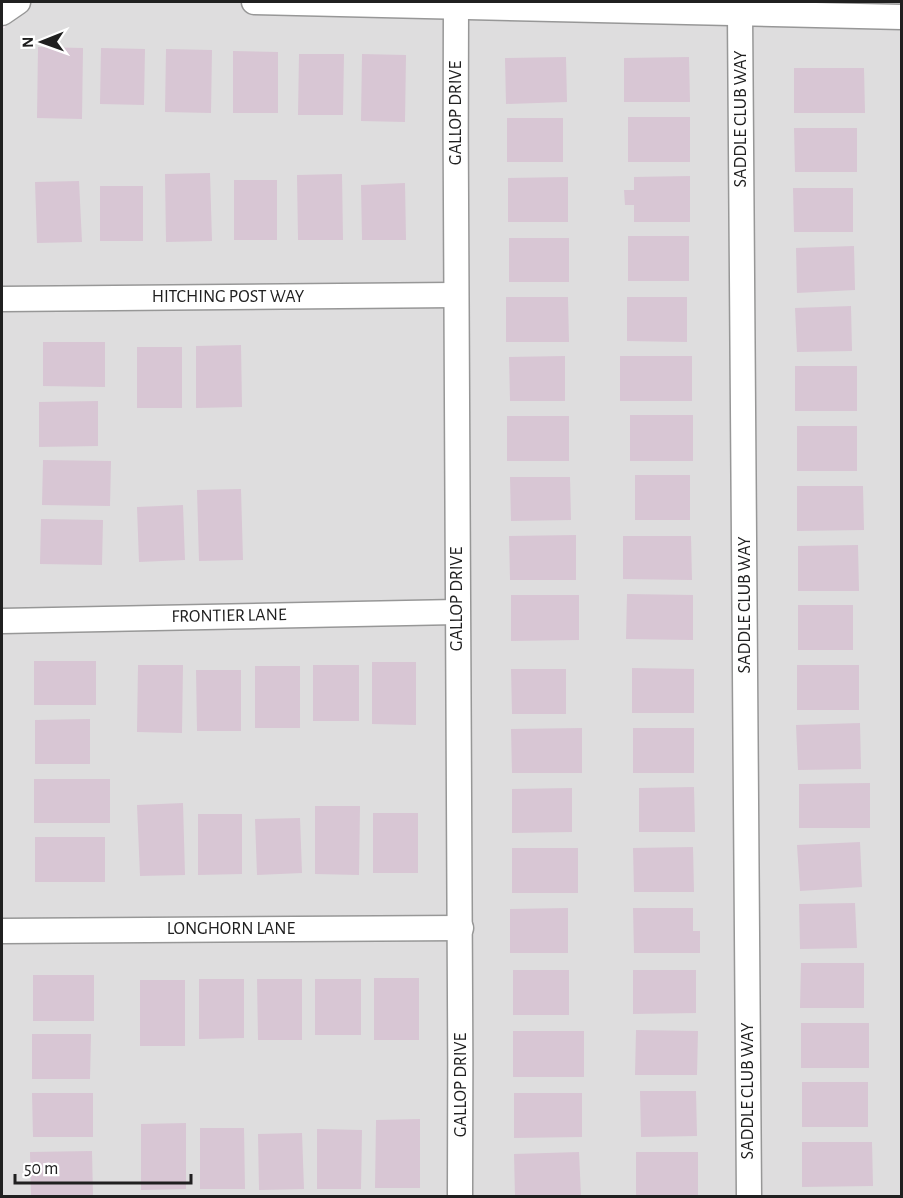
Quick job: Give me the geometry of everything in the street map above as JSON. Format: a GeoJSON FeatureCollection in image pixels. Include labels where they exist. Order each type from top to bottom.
{"type":"FeatureCollection","features":[{"type":"Feature","properties":{"kind":"street"},"geometry":{"type":"LineString","coordinates":[[254,2],[456,4],[902,18]]}},
{"type":"Feature","properties":{"kind":"street","name":"GALLOP DRIVE"},"geometry":{"type":"LineString","coordinates":[[456,4],[455,296],[461,928],[460,1197]]}},
{"type":"Feature","properties":{"kind":"street","name":"SADDLE CLUB WAY"},"geometry":{"type":"LineString","coordinates":[[740,14],[749,1197]]}},
{"type":"Feature","properties":{"kind":"street","name":"HITCHING POST WAY"},"geometry":{"type":"LineString","coordinates":[[2,299],[455,296]]}},
{"type":"Feature","properties":{"kind":"street","name":"FRONTIER LANE"},"geometry":{"type":"LineString","coordinates":[[2,621],[457,612]]}},
{"type":"Feature","properties":{"kind":"street","name":"LONGHORN LANE"},"geometry":{"type":"LineString","coordinates":[[2,931],[461,928]]}},
{"type":"Feature","properties":{"kind":"shaded area"},"geometry":{"type":"Polygon","coordinates":[[[3,2],[901,2],[901,1196],[2,1196],[2,28],[5,28],[3,2]]]}},
{"type":"Feature","properties":{"kind":"building"},"geometry":{"type":"Polygon","coordinates":[[[38,47],[83,48],[82,119],[37,118],[38,47]]]}},
{"type":"Feature","properties":{"kind":"building"},"geometry":{"type":"Polygon","coordinates":[[[101,48],[145,49],[144,105],[100,104],[101,48]]]}},
{"type":"Feature","properties":{"kind":"building"},"geometry":{"type":"Polygon","coordinates":[[[166,49],[212,50],[211,113],[165,112],[166,49]]]}},
{"type":"Feature","properties":{"kind":"building"},"geometry":{"type":"Polygon","coordinates":[[[233,51],[278,52],[278,113],[233,113],[233,51]]]}},
{"type":"Feature","properties":{"kind":"building"},"geometry":{"type":"Polygon","coordinates":[[[299,54],[344,54],[343,115],[298,115],[299,54]]]}},
{"type":"Feature","properties":{"kind":"building"},"geometry":{"type":"Polygon","coordinates":[[[362,54],[406,55],[405,122],[361,121],[362,54]]]}},
{"type":"Feature","properties":{"kind":"building"},"geometry":{"type":"Polygon","coordinates":[[[566,57],[567,102],[506,104],[505,58],[566,57]]]}},
{"type":"Feature","properties":{"kind":"building"},"geometry":{"type":"Polygon","coordinates":[[[689,57],[690,102],[624,102],[624,58],[689,57]]]}},
{"type":"Feature","properties":{"kind":"building"},"geometry":{"type":"Polygon","coordinates":[[[794,68],[864,68],[865,113],[794,113],[794,68]]]}},
{"type":"Feature","properties":{"kind":"building"},"geometry":{"type":"Polygon","coordinates":[[[628,117],[690,117],[690,162],[628,162],[628,117]]]}},
{"type":"Feature","properties":{"kind":"building"},"geometry":{"type":"Polygon","coordinates":[[[507,118],[563,118],[563,162],[507,162],[507,118]]]}},
{"type":"Feature","properties":{"kind":"building"},"geometry":{"type":"Polygon","coordinates":[[[794,128],[857,128],[857,172],[795,172],[794,128]]]}},
{"type":"Feature","properties":{"kind":"building"},"geometry":{"type":"Polygon","coordinates":[[[210,173],[212,241],[166,242],[165,174],[210,173]]]}},
{"type":"Feature","properties":{"kind":"building"},"geometry":{"type":"Polygon","coordinates":[[[342,174],[343,240],[298,240],[297,175],[342,174]]]}},
{"type":"Feature","properties":{"kind":"building"},"geometry":{"type":"Polygon","coordinates":[[[690,176],[690,222],[634,222],[634,205],[625,205],[624,190],[634,190],[634,177],[690,176]]]}},
{"type":"Feature","properties":{"kind":"building"},"geometry":{"type":"Polygon","coordinates":[[[568,177],[568,222],[508,222],[508,178],[568,177]]]}},
{"type":"Feature","properties":{"kind":"building"},"geometry":{"type":"Polygon","coordinates":[[[234,180],[277,180],[277,240],[234,240],[234,180]]]}},
{"type":"Feature","properties":{"kind":"building"},"geometry":{"type":"Polygon","coordinates":[[[79,181],[82,242],[37,243],[35,182],[79,181]]]}},
{"type":"Feature","properties":{"kind":"building"},"geometry":{"type":"Polygon","coordinates":[[[405,183],[406,240],[362,240],[361,185],[405,183]]]}},
{"type":"Feature","properties":{"kind":"building"},"geometry":{"type":"Polygon","coordinates":[[[100,186],[143,186],[143,241],[100,241],[100,186]]]}},
{"type":"Feature","properties":{"kind":"building"},"geometry":{"type":"Polygon","coordinates":[[[793,188],[853,188],[853,232],[794,232],[793,188]]]}},
{"type":"Feature","properties":{"kind":"building"},"geometry":{"type":"Polygon","coordinates":[[[628,236],[689,236],[689,281],[628,281],[628,236]]]}},
{"type":"Feature","properties":{"kind":"building"},"geometry":{"type":"Polygon","coordinates":[[[509,238],[569,238],[569,282],[509,282],[509,238]]]}},
{"type":"Feature","properties":{"kind":"building"},"geometry":{"type":"Polygon","coordinates":[[[854,246],[855,290],[797,293],[796,248],[854,246]]]}},
{"type":"Feature","properties":{"kind":"building"},"geometry":{"type":"Polygon","coordinates":[[[506,297],[568,297],[569,342],[506,342],[506,297]]]}},
{"type":"Feature","properties":{"kind":"building"},"geometry":{"type":"Polygon","coordinates":[[[627,297],[687,297],[687,342],[627,341],[627,297]]]}},
{"type":"Feature","properties":{"kind":"building"},"geometry":{"type":"Polygon","coordinates":[[[851,306],[852,351],[797,352],[795,308],[851,306]]]}},
{"type":"Feature","properties":{"kind":"building"},"geometry":{"type":"Polygon","coordinates":[[[43,342],[105,342],[105,387],[43,386],[43,342]]]}},
{"type":"Feature","properties":{"kind":"building"},"geometry":{"type":"Polygon","coordinates":[[[241,345],[242,407],[196,408],[196,346],[241,345]]]}},
{"type":"Feature","properties":{"kind":"building"},"geometry":{"type":"Polygon","coordinates":[[[137,347],[182,347],[182,408],[137,408],[137,347]]]}},
{"type":"Feature","properties":{"kind":"building"},"geometry":{"type":"Polygon","coordinates":[[[565,356],[565,401],[510,401],[509,357],[565,356]]]}},
{"type":"Feature","properties":{"kind":"building"},"geometry":{"type":"Polygon","coordinates":[[[620,356],[692,356],[692,401],[620,401],[620,356]]]}},
{"type":"Feature","properties":{"kind":"building"},"geometry":{"type":"Polygon","coordinates":[[[795,366],[857,366],[857,411],[795,411],[795,366]]]}},
{"type":"Feature","properties":{"kind":"building"},"geometry":{"type":"Polygon","coordinates":[[[98,401],[98,446],[39,447],[39,402],[98,401]]]}},
{"type":"Feature","properties":{"kind":"building"},"geometry":{"type":"Polygon","coordinates":[[[630,415],[693,415],[693,461],[630,461],[630,415]]]}},
{"type":"Feature","properties":{"kind":"building"},"geometry":{"type":"Polygon","coordinates":[[[507,416],[569,416],[569,461],[507,461],[507,416]]]}},
{"type":"Feature","properties":{"kind":"building"},"geometry":{"type":"Polygon","coordinates":[[[797,426],[857,426],[857,471],[797,471],[797,426]]]}},
{"type":"Feature","properties":{"kind":"building"},"geometry":{"type":"Polygon","coordinates":[[[43,460],[111,461],[110,506],[42,505],[43,460]]]}},
{"type":"Feature","properties":{"kind":"building"},"geometry":{"type":"Polygon","coordinates":[[[635,475],[690,475],[690,520],[635,520],[635,475]]]}},
{"type":"Feature","properties":{"kind":"building"},"geometry":{"type":"Polygon","coordinates":[[[510,477],[570,477],[571,520],[511,521],[510,477]]]}},
{"type":"Feature","properties":{"kind":"building"},"geometry":{"type":"Polygon","coordinates":[[[797,486],[863,486],[864,530],[797,531],[797,486]]]}},
{"type":"Feature","properties":{"kind":"building"},"geometry":{"type":"Polygon","coordinates":[[[241,489],[243,560],[199,561],[197,490],[241,489]]]}},
{"type":"Feature","properties":{"kind":"building"},"geometry":{"type":"Polygon","coordinates":[[[183,505],[185,560],[139,562],[137,507],[183,505]]]}},
{"type":"Feature","properties":{"kind":"building"},"geometry":{"type":"Polygon","coordinates":[[[41,519],[103,520],[102,565],[40,564],[41,519]]]}},
{"type":"Feature","properties":{"kind":"building"},"geometry":{"type":"Polygon","coordinates":[[[576,535],[576,580],[510,580],[509,536],[576,535]]]}},
{"type":"Feature","properties":{"kind":"building"},"geometry":{"type":"Polygon","coordinates":[[[623,536],[691,536],[692,580],[623,579],[623,536]]]}},
{"type":"Feature","properties":{"kind":"building"},"geometry":{"type":"Polygon","coordinates":[[[858,545],[859,591],[798,591],[798,546],[858,545]]]}},
{"type":"Feature","properties":{"kind":"building"},"geometry":{"type":"Polygon","coordinates":[[[627,594],[693,595],[693,640],[626,639],[627,594]]]}},
{"type":"Feature","properties":{"kind":"building"},"geometry":{"type":"Polygon","coordinates":[[[511,595],[579,595],[579,640],[511,641],[511,595]]]}},
{"type":"Feature","properties":{"kind":"building"},"geometry":{"type":"Polygon","coordinates":[[[798,605],[853,605],[853,650],[798,650],[798,605]]]}},
{"type":"Feature","properties":{"kind":"building"},"geometry":{"type":"Polygon","coordinates":[[[34,661],[96,661],[96,705],[34,705],[34,661]]]}},
{"type":"Feature","properties":{"kind":"building"},"geometry":{"type":"Polygon","coordinates":[[[372,662],[416,662],[416,725],[372,724],[372,662]]]}},
{"type":"Feature","properties":{"kind":"building"},"geometry":{"type":"Polygon","coordinates":[[[138,665],[183,665],[182,733],[137,732],[138,665]]]}},
{"type":"Feature","properties":{"kind":"building"},"geometry":{"type":"Polygon","coordinates":[[[313,665],[359,665],[359,721],[313,721],[313,665]]]}},
{"type":"Feature","properties":{"kind":"building"},"geometry":{"type":"Polygon","coordinates":[[[797,665],[859,665],[859,710],[797,710],[797,665]]]}},
{"type":"Feature","properties":{"kind":"building"},"geometry":{"type":"Polygon","coordinates":[[[255,666],[300,666],[300,728],[255,728],[255,666]]]}},
{"type":"Feature","properties":{"kind":"building"},"geometry":{"type":"Polygon","coordinates":[[[632,668],[694,669],[694,713],[632,713],[632,668]]]}},
{"type":"Feature","properties":{"kind":"building"},"geometry":{"type":"Polygon","coordinates":[[[511,669],[566,669],[566,714],[512,714],[511,669]]]}},
{"type":"Feature","properties":{"kind":"building"},"geometry":{"type":"Polygon","coordinates":[[[196,670],[241,670],[241,731],[197,731],[196,670]]]}},
{"type":"Feature","properties":{"kind":"building"},"geometry":{"type":"Polygon","coordinates":[[[90,719],[90,764],[35,764],[35,720],[90,719]]]}},
{"type":"Feature","properties":{"kind":"building"},"geometry":{"type":"Polygon","coordinates":[[[860,723],[861,769],[798,770],[796,725],[860,723]]]}},
{"type":"Feature","properties":{"kind":"building"},"geometry":{"type":"Polygon","coordinates":[[[582,728],[582,773],[512,773],[511,729],[582,728]]]}},
{"type":"Feature","properties":{"kind":"building"},"geometry":{"type":"Polygon","coordinates":[[[633,728],[694,728],[694,773],[633,773],[633,728]]]}},
{"type":"Feature","properties":{"kind":"building"},"geometry":{"type":"Polygon","coordinates":[[[34,779],[110,779],[110,823],[34,823],[34,779]]]}},
{"type":"Feature","properties":{"kind":"building"},"geometry":{"type":"Polygon","coordinates":[[[870,783],[870,828],[799,828],[799,784],[870,783]]]}},
{"type":"Feature","properties":{"kind":"building"},"geometry":{"type":"Polygon","coordinates":[[[694,787],[695,832],[639,832],[639,788],[694,787]]]}},
{"type":"Feature","properties":{"kind":"building"},"geometry":{"type":"Polygon","coordinates":[[[572,788],[572,832],[512,833],[512,789],[572,788]]]}},
{"type":"Feature","properties":{"kind":"building"},"geometry":{"type":"Polygon","coordinates":[[[183,803],[185,875],[140,876],[137,805],[183,803]]]}},
{"type":"Feature","properties":{"kind":"building"},"geometry":{"type":"Polygon","coordinates":[[[315,806],[360,806],[359,875],[315,874],[315,806]]]}},
{"type":"Feature","properties":{"kind":"building"},"geometry":{"type":"Polygon","coordinates":[[[373,813],[418,813],[418,873],[373,873],[373,813]]]}},
{"type":"Feature","properties":{"kind":"building"},"geometry":{"type":"Polygon","coordinates":[[[198,814],[242,814],[242,874],[198,875],[198,814]]]}},
{"type":"Feature","properties":{"kind":"building"},"geometry":{"type":"Polygon","coordinates":[[[300,818],[302,873],[257,875],[255,819],[300,818]]]}},
{"type":"Feature","properties":{"kind":"building"},"geometry":{"type":"Polygon","coordinates":[[[35,837],[105,837],[105,882],[35,882],[35,837]]]}},
{"type":"Feature","properties":{"kind":"building"},"geometry":{"type":"Polygon","coordinates":[[[860,842],[862,887],[800,891],[797,845],[860,842]]]}},
{"type":"Feature","properties":{"kind":"building"},"geometry":{"type":"Polygon","coordinates":[[[693,847],[694,892],[634,892],[633,848],[693,847]]]}},
{"type":"Feature","properties":{"kind":"building"},"geometry":{"type":"Polygon","coordinates":[[[512,848],[578,848],[578,893],[512,893],[512,848]]]}},
{"type":"Feature","properties":{"kind":"building"},"geometry":{"type":"Polygon","coordinates":[[[855,903],[857,948],[800,949],[799,904],[855,903]]]}},
{"type":"Feature","properties":{"kind":"building"},"geometry":{"type":"Polygon","coordinates":[[[568,908],[568,953],[510,953],[510,909],[568,908]]]}},
{"type":"Feature","properties":{"kind":"building"},"geometry":{"type":"Polygon","coordinates":[[[633,908],[693,908],[693,931],[700,931],[700,953],[634,953],[633,908]]]}},
{"type":"Feature","properties":{"kind":"building"},"geometry":{"type":"Polygon","coordinates":[[[801,963],[864,963],[864,1008],[800,1008],[801,963]]]}},
{"type":"Feature","properties":{"kind":"building"},"geometry":{"type":"Polygon","coordinates":[[[513,970],[569,970],[569,1015],[513,1015],[513,970]]]}},
{"type":"Feature","properties":{"kind":"building"},"geometry":{"type":"Polygon","coordinates":[[[633,970],[696,970],[696,1013],[633,1014],[633,970]]]}},
{"type":"Feature","properties":{"kind":"building"},"geometry":{"type":"Polygon","coordinates":[[[33,975],[94,975],[94,1021],[33,1021],[33,975]]]}},
{"type":"Feature","properties":{"kind":"building"},"geometry":{"type":"Polygon","coordinates":[[[374,978],[419,978],[419,1040],[374,1040],[374,978]]]}},
{"type":"Feature","properties":{"kind":"building"},"geometry":{"type":"Polygon","coordinates":[[[199,979],[244,979],[244,1038],[199,1039],[199,979]]]}},
{"type":"Feature","properties":{"kind":"building"},"geometry":{"type":"Polygon","coordinates":[[[257,979],[302,979],[302,1040],[258,1040],[257,979]]]}},
{"type":"Feature","properties":{"kind":"building"},"geometry":{"type":"Polygon","coordinates":[[[315,979],[361,979],[361,1035],[315,1035],[315,979]]]}},
{"type":"Feature","properties":{"kind":"building"},"geometry":{"type":"Polygon","coordinates":[[[140,980],[185,980],[185,1046],[140,1046],[140,980]]]}},
{"type":"Feature","properties":{"kind":"building"},"geometry":{"type":"Polygon","coordinates":[[[801,1023],[869,1023],[869,1068],[801,1068],[801,1023]]]}},
{"type":"Feature","properties":{"kind":"building"},"geometry":{"type":"Polygon","coordinates":[[[636,1030],[698,1031],[697,1075],[635,1075],[636,1030]]]}},
{"type":"Feature","properties":{"kind":"building"},"geometry":{"type":"Polygon","coordinates":[[[513,1031],[584,1031],[584,1077],[513,1077],[513,1031]]]}},
{"type":"Feature","properties":{"kind":"building"},"geometry":{"type":"Polygon","coordinates":[[[32,1034],[91,1034],[90,1079],[32,1079],[32,1034]]]}},
{"type":"Feature","properties":{"kind":"building"},"geometry":{"type":"Polygon","coordinates":[[[802,1082],[868,1082],[868,1127],[802,1127],[802,1082]]]}},
{"type":"Feature","properties":{"kind":"building"},"geometry":{"type":"Polygon","coordinates":[[[640,1091],[696,1091],[697,1136],[641,1137],[640,1091]]]}},
{"type":"Feature","properties":{"kind":"building"},"geometry":{"type":"Polygon","coordinates":[[[32,1093],[93,1093],[93,1137],[33,1137],[32,1093]]]}},
{"type":"Feature","properties":{"kind":"building"},"geometry":{"type":"Polygon","coordinates":[[[514,1093],[582,1093],[582,1137],[514,1138],[514,1093]]]}},
{"type":"Feature","properties":{"kind":"building"},"geometry":{"type":"Polygon","coordinates":[[[420,1119],[420,1188],[375,1188],[376,1120],[420,1119]]]}},
{"type":"Feature","properties":{"kind":"building"},"geometry":{"type":"Polygon","coordinates":[[[186,1123],[186,1189],[141,1190],[141,1124],[186,1123]]]}},
{"type":"Feature","properties":{"kind":"building"},"geometry":{"type":"Polygon","coordinates":[[[200,1128],[244,1128],[245,1189],[200,1189],[200,1128]]]}},
{"type":"Feature","properties":{"kind":"building"},"geometry":{"type":"Polygon","coordinates":[[[317,1129],[362,1130],[361,1189],[317,1189],[317,1129]]]}},
{"type":"Feature","properties":{"kind":"building"},"geometry":{"type":"Polygon","coordinates":[[[302,1133],[304,1189],[259,1190],[258,1134],[302,1133]]]}},
{"type":"Feature","properties":{"kind":"building"},"geometry":{"type":"Polygon","coordinates":[[[802,1142],[872,1142],[873,1186],[802,1187],[802,1142]]]}},
{"type":"Feature","properties":{"kind":"building"},"geometry":{"type":"Polygon","coordinates":[[[92,1151],[93,1196],[31,1196],[30,1152],[92,1151]]]}},
{"type":"Feature","properties":{"kind":"building"},"geometry":{"type":"Polygon","coordinates":[[[579,1152],[581,1196],[515,1196],[514,1154],[579,1152]]]}},
{"type":"Feature","properties":{"kind":"building"},"geometry":{"type":"Polygon","coordinates":[[[636,1152],[698,1152],[698,1196],[636,1196],[636,1152]]]}}]}
